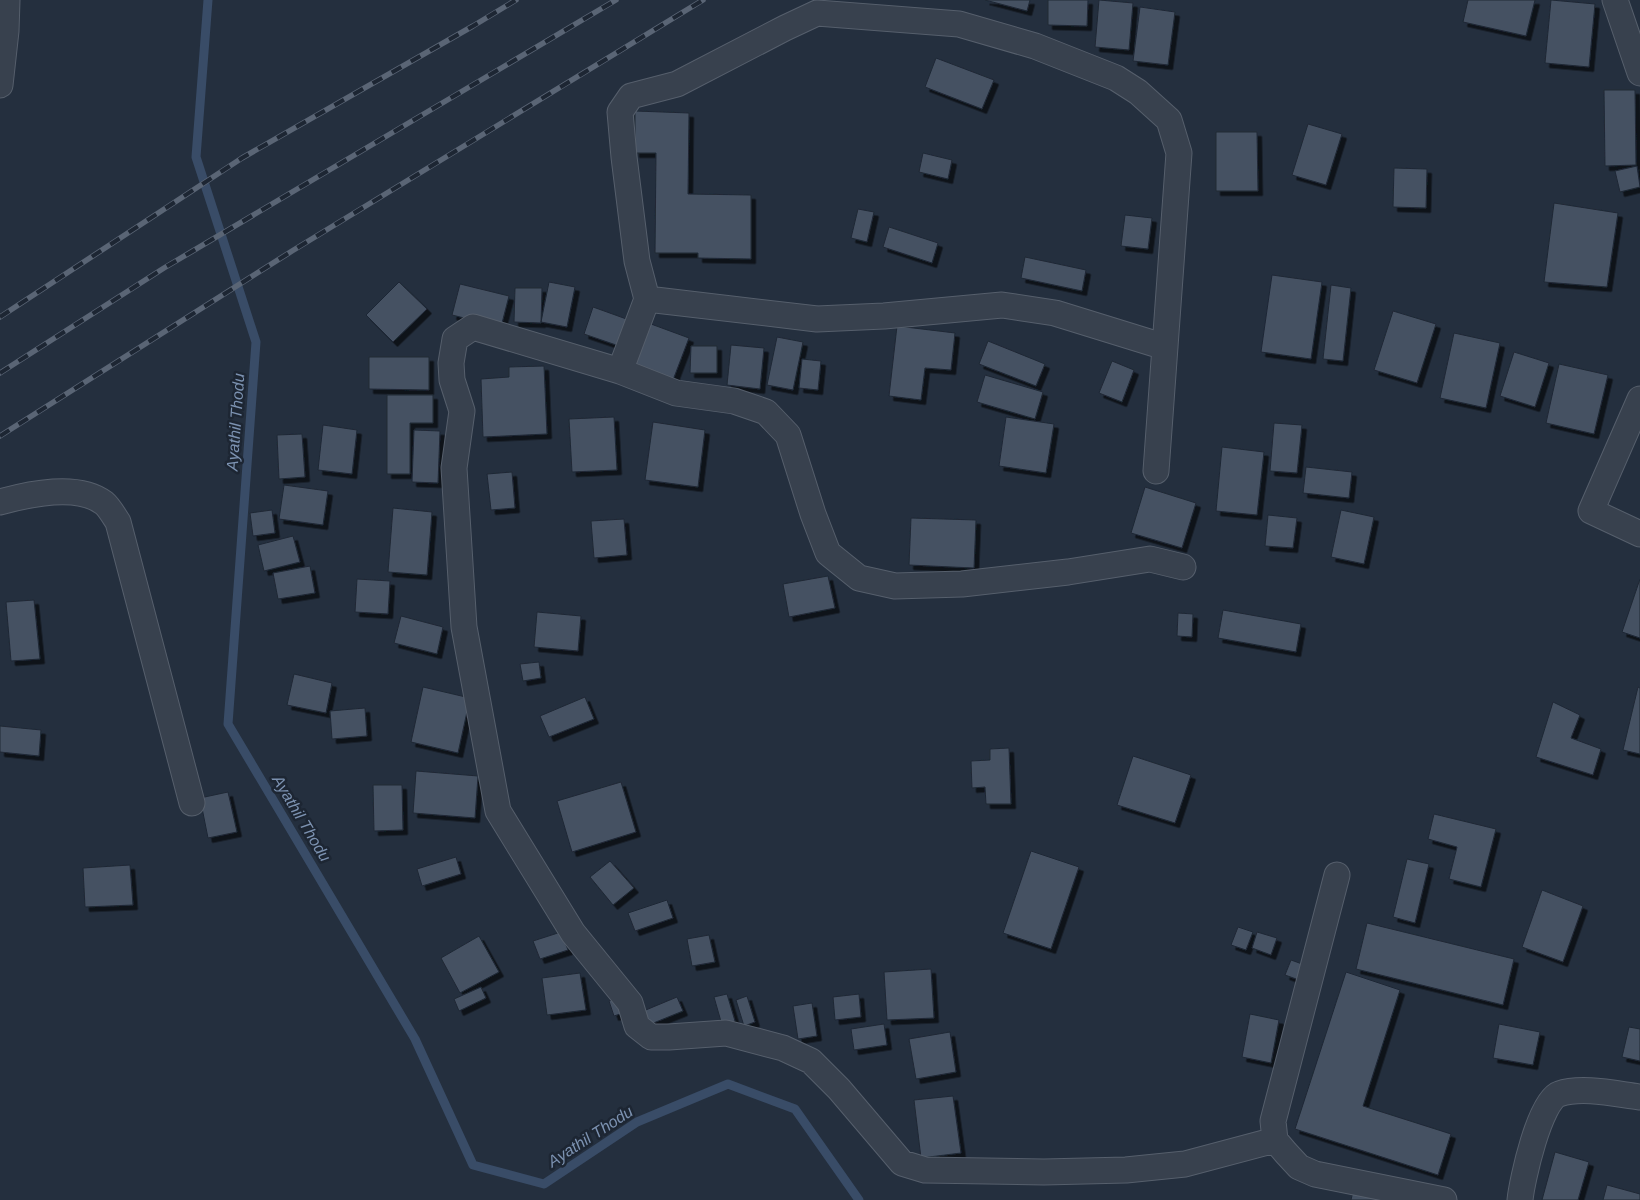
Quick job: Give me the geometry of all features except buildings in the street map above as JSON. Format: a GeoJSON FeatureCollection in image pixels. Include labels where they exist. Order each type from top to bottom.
{"type":"FeatureCollection","features":[{"type":"Feature","properties":{"kind":"street"},"geometry":{"type":"LineString","coordinates":[[0,85],[7,0]]}},
{"type":"Feature","properties":{"kind":"street"},"geometry":{"type":"LineString","coordinates":[[1614,0],[1639,69]]}},
{"type":"Feature","properties":{"kind":"street"},"geometry":{"type":"LineString","coordinates":[[620,371],[647,299],[637,261],[620,112],[631,96],[678,84],[817,13],[959,24],[1035,46],[1116,78],[1138,92],[1169,120],[1179,153],[1156,471]]}},
{"type":"Feature","properties":{"kind":"street"},"geometry":{"type":"LineString","coordinates":[[647,299],[817,319],[884,316],[1002,305],[1055,313],[1165,347]]}},
{"type":"Feature","properties":{"kind":"street"},"geometry":{"type":"LineString","coordinates":[[1182,567],[1150,559],[1068,572],[962,584],[895,586],[859,578],[828,553],[813,514],[788,435],[766,412],[734,401],[676,393],[620,371],[473,327],[455,338],[451,364],[452,380],[462,411],[454,468],[464,627],[498,811],[573,933],[630,1003],[637,1026],[650,1036],[670,1038],[726,1033],[783,1048],[811,1062],[839,1089],[902,1163],[925,1170],[1044,1172],[1126,1170],[1185,1164],[1275,1140]]}},
{"type":"Feature","properties":{"kind":"street"},"geometry":{"type":"LineString","coordinates":[[1640,399],[1590,511],[1640,534]]}},
{"type":"Feature","properties":{"kind":"street"},"geometry":{"type":"LineString","coordinates":[[0,502],[50,492],[84,493],[104,503],[118,522],[192,803]]}},
{"type":"Feature","properties":{"kind":"street"},"geometry":{"type":"LineString","coordinates":[[1336,875],[1273,1121],[1275,1140],[1299,1167],[1315,1174],[1444,1200]]}},
{"type":"Feature","properties":{"kind":"street"},"geometry":{"type":"LineString","coordinates":[[1520,1200],[1531,1149],[1548,1104],[1557,1094],[1573,1090],[1640,1097]]}},
{"type":"Feature","properties":{"kind":"waterway","name":"Ayathil Thodu"},"geometry":{"type":"LineString","coordinates":[[208,0],[196,157],[256,342],[228,724],[415,1039],[473,1165],[544,1184],[637,1122],[728,1084],[795,1109],[859,1200]]}},
{"type":"Feature","properties":{"kind":"railway"},"geometry":{"type":"LineString","coordinates":[[0,317],[242,158],[516,0]]}},
{"type":"Feature","properties":{"kind":"railway"},"geometry":{"type":"LineString","coordinates":[[0,373],[164,268],[616,0]]}},
{"type":"Feature","properties":{"kind":"railway"},"geometry":{"type":"LineString","coordinates":[[0,436],[292,251],[703,0]]}}]}
